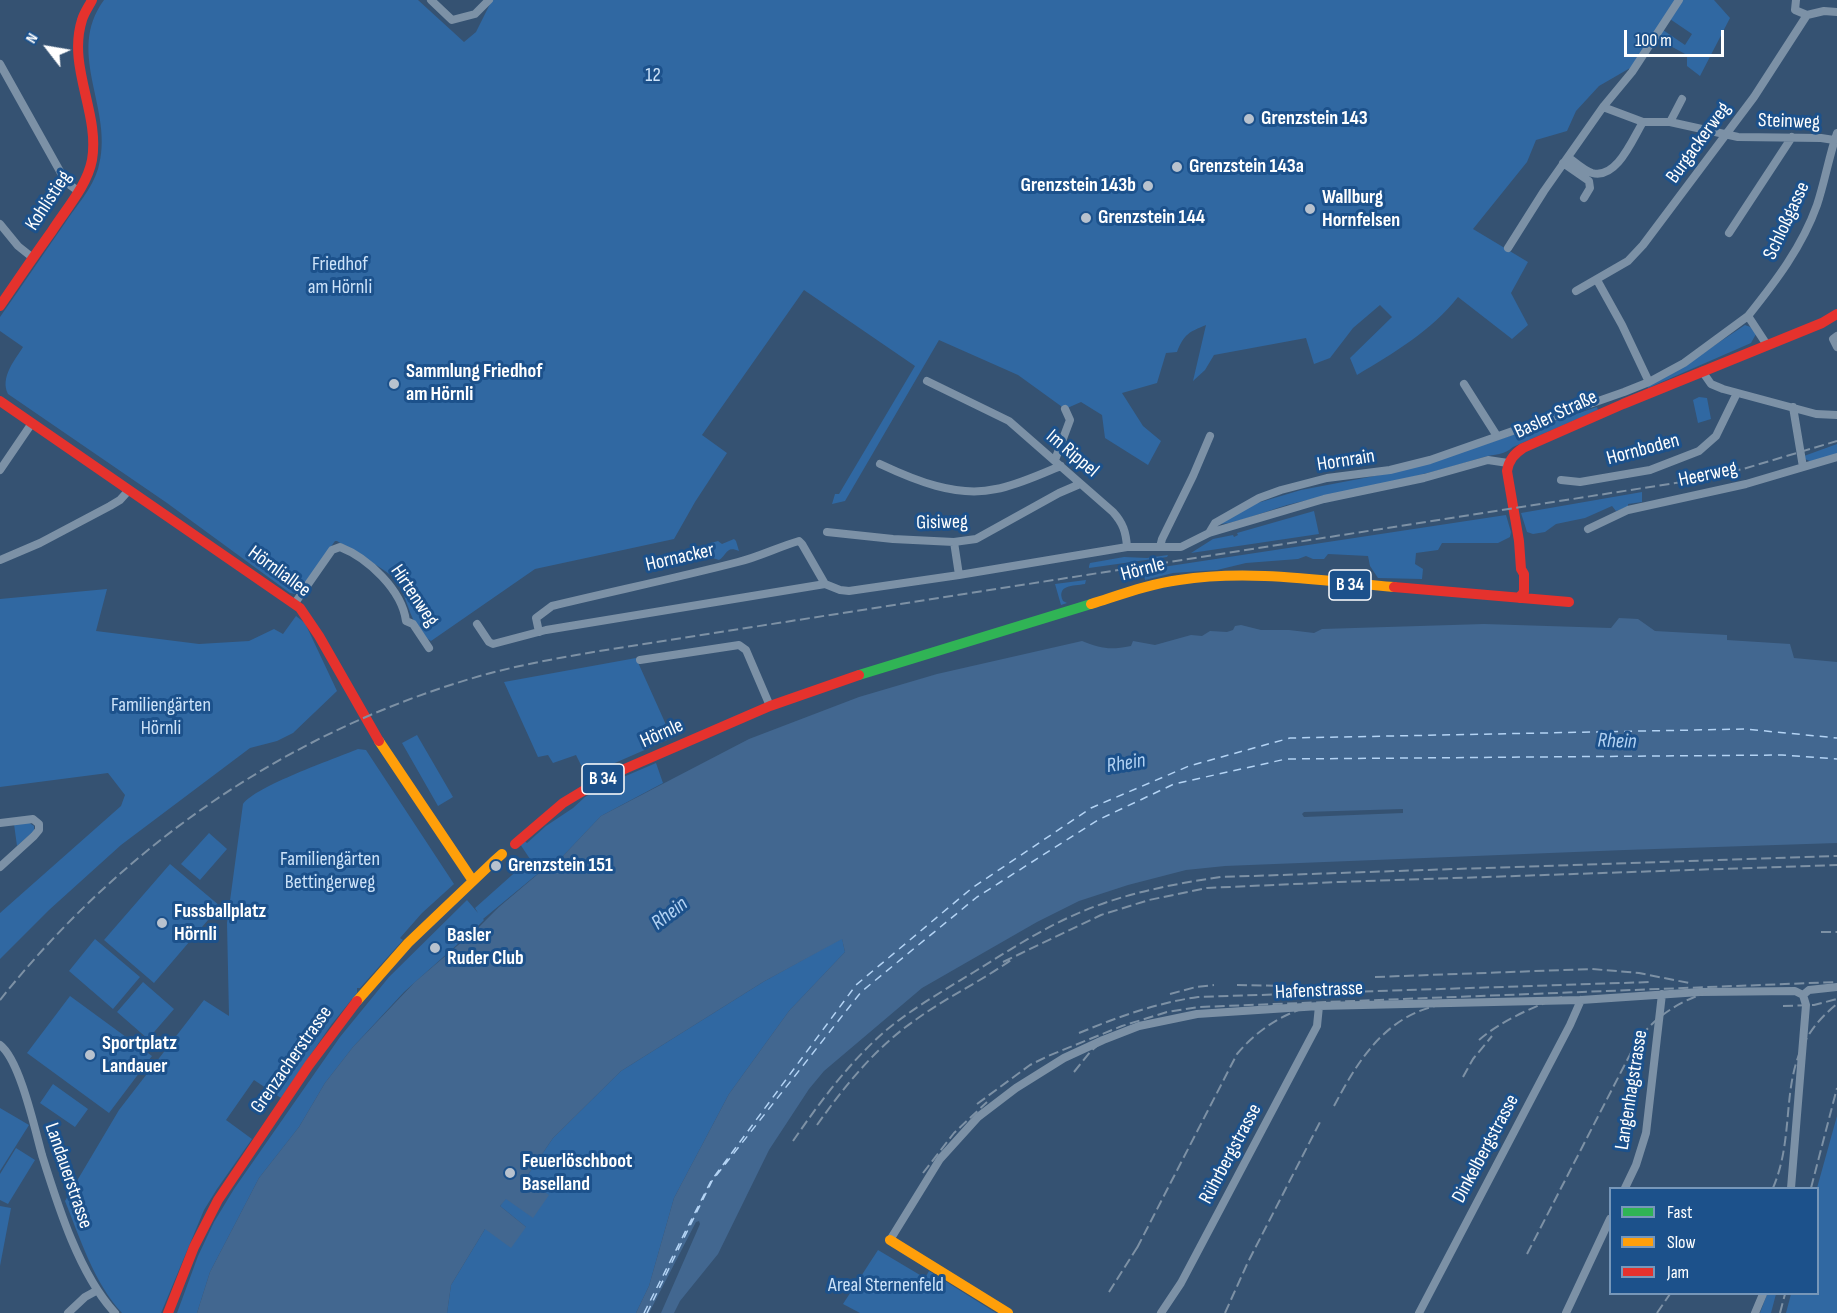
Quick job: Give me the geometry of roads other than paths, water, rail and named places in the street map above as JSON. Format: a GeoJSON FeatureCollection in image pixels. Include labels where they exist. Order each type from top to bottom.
{"type":"FeatureCollection","features":[{"type":"Feature","properties":{"kind":"main road","name":"Kohlistieg"},"geometry":{"type":"LineString","coordinates":[[0,306],[78,191],[91,166],[94,131],[78,56],[78,42],[80,21],[92,0]]}},
{"type":"Feature","properties":{"kind":"main road","name":"Basler Straße"},"geometry":{"type":"LineString","coordinates":[[1508,463],[1514,454],[1523,448],[1702,371],[1822,323],[1837,314]]}},
{"type":"Feature","properties":{"kind":"main road","name":"Hörnliallee"},"geometry":{"type":"LineString","coordinates":[[0,401],[295,603],[310,620],[373,732],[473,881]]}},
{"type":"Feature","properties":{"kind":"main road"},"geometry":{"type":"LineString","coordinates":[[1508,463],[1507,471],[1523,573],[1514,598]]}},
{"type":"Feature","properties":{"kind":"main road"},"geometry":{"type":"LineString","coordinates":[[1523,573],[1548,601]]}},
{"type":"Feature","properties":{"kind":"main road","name":"Hörnle"},"geometry":{"type":"LineString","coordinates":[[515,844],[562,803],[606,777],[770,706],[808,691],[1101,599],[1179,579],[1250,575],[1514,598]]}},
{"type":"Feature","properties":{"kind":"main road","name":"B 34"},"geometry":{"type":"LineString","coordinates":[[1514,598],[1569,602]]}},
{"type":"Feature","properties":{"kind":"main road","name":"Grenzacherstrasse"},"geometry":{"type":"LineString","coordinates":[[168,1313],[197,1239],[216,1203],[333,1032],[394,959],[502,854]]}},
{"type":"Feature","properties":{"kind":"main road"},"geometry":{"type":"LineString","coordinates":[[890,1240],[1008,1313]]}},
{"type":"Feature","properties":{"kind":"street"},"geometry":{"type":"LineString","coordinates":[[431,0],[453,20],[475,14],[489,0]]}},
{"type":"Feature","properties":{"kind":"street"},"geometry":{"type":"LineString","coordinates":[[1508,248],[1565,160],[1603,107],[1632,72],[1679,0]]}},
{"type":"Feature","properties":{"kind":"street"},"geometry":{"type":"LineString","coordinates":[[1796,0],[1795,10],[1808,15],[1824,11],[1837,12]]}},
{"type":"Feature","properties":{"kind":"street","name":"Burgackerweg"},"geometry":{"type":"LineString","coordinates":[[1576,291],[1628,261],[1643,245],[1727,134],[1808,15]]}},
{"type":"Feature","properties":{"kind":"street"},"geometry":{"type":"LineString","coordinates":[[0,64],[66,182],[78,191]]}},
{"type":"Feature","properties":{"kind":"street"},"geometry":{"type":"LineString","coordinates":[[1670,122],[1682,99]]}},
{"type":"Feature","properties":{"kind":"street","name":"Steinweg"},"geometry":{"type":"LineString","coordinates":[[1603,107],[1644,122],[1670,122],[1738,137],[1836,136]]}},
{"type":"Feature","properties":{"kind":"street"},"geometry":{"type":"LineString","coordinates":[[1565,160],[1589,172],[1604,174],[1618,164],[1644,122]]}},
{"type":"Feature","properties":{"kind":"street","name":"Schloßgasse"},"geometry":{"type":"LineString","coordinates":[[1748,316],[1775,283],[1797,248],[1815,208],[1836,136]]}},
{"type":"Feature","properties":{"kind":"street"},"geometry":{"type":"LineString","coordinates":[[1729,233],[1792,137]]}},
{"type":"Feature","properties":{"kind":"street"},"geometry":{"type":"LineString","coordinates":[[1565,160],[1588,181],[1590,188],[1584,198]]}},
{"type":"Feature","properties":{"kind":"street"},"geometry":{"type":"LineString","coordinates":[[0,224],[18,246],[33,258]]}},
{"type":"Feature","properties":{"kind":"street"},"geometry":{"type":"LineString","coordinates":[[1597,280],[1622,325],[1649,382]]}},
{"type":"Feature","properties":{"kind":"street"},"geometry":{"type":"LineString","coordinates":[[1748,316],[1767,345]]}},
{"type":"Feature","properties":{"kind":"street","name":"Hornrain"},"geometry":{"type":"LineString","coordinates":[[1209,533],[1215,523],[1259,498],[1281,490],[1327,478],[1390,471],[1430,460],[1649,382],[1684,363],[1748,316]]}},
{"type":"Feature","properties":{"kind":"street"},"geometry":{"type":"LineString","coordinates":[[1837,336],[1833,339],[1837,347]]}},
{"type":"Feature","properties":{"kind":"street"},"geometry":{"type":"LineString","coordinates":[[1702,371],[1711,384],[1737,393],[1816,414],[1837,415]]}},
{"type":"Feature","properties":{"kind":"street","name":"Im Rippel"},"geometry":{"type":"LineString","coordinates":[[927,381],[1009,421],[1092,492],[1122,522],[1127,547]]}},
{"type":"Feature","properties":{"kind":"street"},"geometry":{"type":"LineString","coordinates":[[1464,384],[1497,436]]}},
{"type":"Feature","properties":{"kind":"street","name":"Hornboden"},"geometry":{"type":"LineString","coordinates":[[1562,480],[1580,482],[1650,470],[1699,451],[1716,436],[1737,393]]}},
{"type":"Feature","properties":{"kind":"street"},"geometry":{"type":"LineString","coordinates":[[1793,407],[1803,467]]}},
{"type":"Feature","properties":{"kind":"street"},"geometry":{"type":"LineString","coordinates":[[880,464],[908,477],[962,492],[995,490],[1058,463],[1070,420],[1065,409]]}},
{"type":"Feature","properties":{"kind":"street"},"geometry":{"type":"LineString","coordinates":[[0,470],[32,423]]}},
{"type":"Feature","properties":{"kind":"street"},"geometry":{"type":"LineString","coordinates":[[477,624],[489,642],[493,644],[539,632],[825,584],[849,591],[1127,547],[1160,547],[1162,538],[1210,436]]}},
{"type":"Feature","properties":{"kind":"street","name":"Heerweg"},"geometry":{"type":"LineString","coordinates":[[1588,529],[1628,510],[1746,484],[1837,457]]}},
{"type":"Feature","properties":{"kind":"street","name":"Basler Straße"},"geometry":{"type":"LineString","coordinates":[[1160,547],[1181,547],[1209,533],[1287,509],[1424,478],[1488,460],[1508,463]]}},
{"type":"Feature","properties":{"kind":"street","name":"Gisiweg"},"geometry":{"type":"LineString","coordinates":[[827,532],[954,542],[980,538],[1059,493],[1080,484]]}},
{"type":"Feature","properties":{"kind":"street"},"geometry":{"type":"LineString","coordinates":[[0,560],[40,543],[110,506],[120,500],[129,490]]}},
{"type":"Feature","properties":{"kind":"street","name":"Hornacker"},"geometry":{"type":"LineString","coordinates":[[539,632],[536,618],[552,606],[738,562],[770,553],[779,547],[799,541],[825,584]]}},
{"type":"Feature","properties":{"kind":"street"},"geometry":{"type":"LineString","coordinates":[[954,542],[959,575]]}},
{"type":"Feature","properties":{"kind":"street","name":"Hirtenweg"},"geometry":{"type":"LineString","coordinates":[[295,603],[332,550],[340,547],[382,575],[405,610],[406,621],[413,624],[429,648]]}},
{"type":"Feature","properties":{"kind":"street"},"geometry":{"type":"LineString","coordinates":[[640,660],[739,645],[746,650],[770,706]]}},
{"type":"Feature","properties":{"kind":"street"},"geometry":{"type":"LineString","coordinates":[[0,823],[33,819],[39,824],[39,830],[34,836],[0,867]]}},
{"type":"Feature","properties":{"kind":"street","name":"Hafenstrasse"},"geometry":{"type":"LineString","coordinates":[[890,1240],[935,1166],[962,1134],[993,1104],[1064,1058],[1139,1026],[1178,1017],[1319,1006],[1581,1000],[1662,994],[1795,991],[1803,995],[1809,990],[1837,987]]}},
{"type":"Feature","properties":{"kind":"street","name":"Langenhagstrasse"},"geometry":{"type":"LineString","coordinates":[[1625,1187],[1636,1165],[1646,1133],[1662,994]]}},
{"type":"Feature","properties":{"kind":"street"},"geometry":{"type":"LineString","coordinates":[[1791,1187],[1806,1005],[1803,995]]}},
{"type":"Feature","properties":{"kind":"street","name":"Dinkelbergstrasse"},"geometry":{"type":"LineString","coordinates":[[1419,1313],[1581,1000]]}},
{"type":"Feature","properties":{"kind":"street","name":"Rührbergstrasse"},"geometry":{"type":"LineString","coordinates":[[1161,1313],[1182,1283],[1317,1026],[1319,1006]]}},
{"type":"Feature","properties":{"kind":"street","name":"Landauerstrasse"},"geometry":{"type":"LineString","coordinates":[[0,1045],[9,1054],[28,1106],[68,1233],[96,1291],[115,1313]]}},
{"type":"Feature","properties":{"kind":"street"},"geometry":{"type":"LineString","coordinates":[[1566,1313],[1609,1223]]}},
{"type":"Feature","properties":{"kind":"street"},"geometry":{"type":"LineString","coordinates":[[68,1313],[85,1297],[96,1291]]}},
{"type":"Feature","properties":{"kind":"street"},"geometry":{"type":"LineString","coordinates":[[1755,1313],[1762,1295]]}},
{"type":"Feature","properties":{"kind":"water","name":"Rhein"},"geometry":{"type":"Polygon","coordinates":[[[1619,618],[1638,619],[1655,631],[1727,635],[1727,640],[1790,644],[1794,658],[1837,662],[1837,843],[1225,866],[1186,870],[1079,901],[1037,922],[922,988],[824,1071],[809,1089],[769,1150],[718,1254],[680,1301],[674,1313],[661,1313],[700,1224],[699,1221],[696,1222],[649,1313],[636,1313],[649,1286],[674,1198],[729,1094],[789,1011],[845,952],[842,939],[763,982],[621,1071],[553,1138],[525,1179],[549,1195],[533,1218],[506,1199],[500,1206],[526,1227],[511,1248],[485,1229],[451,1285],[447,1313],[197,1313],[210,1272],[259,1178],[299,1127],[325,1083],[353,1047],[415,982],[499,907],[558,857],[563,856],[601,816],[749,739],[859,697],[937,674],[1082,641],[1106,648],[1131,646],[1133,641],[1155,645],[1191,635],[1202,636],[1210,631],[1227,632],[1241,625],[1261,630],[1314,633],[1322,629],[1484,624],[1611,628],[1619,618]]]}},
{"type":"Feature","properties":{"kind":"railway"},"geometry":{"type":"LineString","coordinates":[[0,1000],[49,943],[102,890],[158,842],[218,798],[281,759],[347,726],[416,697],[487,674],[612,649],[1688,481],[1743,469],[1837,441]]}},
{"type":"Feature","properties":{"kind":"railway"},"geometry":{"type":"LineString","coordinates":[[793,1141],[846,1071],[870,1045],[905,1016],[1053,925],[1098,905],[1132,894],[1221,877],[1837,856]]}},
{"type":"Feature","properties":{"kind":"railway"},"geometry":{"type":"LineString","coordinates":[[1003,962],[1101,915],[1149,900],[1207,888],[1837,865]]}},
{"type":"Feature","properties":{"kind":"railway"},"geometry":{"type":"LineString","coordinates":[[1821,932],[1837,932]]}},
{"type":"Feature","properties":{"kind":"railway"},"geometry":{"type":"LineString","coordinates":[[817,1125],[861,1069],[886,1043],[938,1005],[1011,960]]}},
{"type":"Feature","properties":{"kind":"railway"},"geometry":{"type":"LineString","coordinates":[[1375,977],[1592,969],[1639,973],[1689,983]]}},
{"type":"Feature","properties":{"kind":"railway"},"geometry":{"type":"LineString","coordinates":[[1079,1033],[1137,1011],[1198,997],[1651,982]]}},
{"type":"Feature","properties":{"kind":"railway"},"geometry":{"type":"LineString","coordinates":[[977,1104],[1030,1065],[1048,1056],[1122,1026],[1167,1012],[1199,1007],[1837,982]]}},
{"type":"Feature","properties":{"kind":"railway"},"geometry":{"type":"LineString","coordinates":[[1170,994],[1214,985]]}},
{"type":"Feature","properties":{"kind":"railway"},"geometry":{"type":"LineString","coordinates":[[1237,985],[1294,986]]}},
{"type":"Feature","properties":{"kind":"railway"},"geometry":{"type":"LineString","coordinates":[[1527,1254],[1637,1041],[1668,1011],[1708,992]]}},
{"type":"Feature","properties":{"kind":"railway"},"geometry":{"type":"LineString","coordinates":[[1479,1040],[1518,1015],[1562,997]]}},
{"type":"Feature","properties":{"kind":"railway"},"geometry":{"type":"LineString","coordinates":[[1783,1006],[1814,1005],[1837,999]]}},
{"type":"Feature","properties":{"kind":"railway"},"geometry":{"type":"LineString","coordinates":[[1334,1106],[1355,1070],[1379,1038],[1410,1015],[1451,1003]]}},
{"type":"Feature","properties":{"kind":"railway"},"geometry":{"type":"LineString","coordinates":[[1773,1187],[1781,1163],[1795,1068],[1803,1046],[1816,1024],[1837,1004]]}},
{"type":"Feature","properties":{"kind":"railway"},"geometry":{"type":"LineString","coordinates":[[1137,1248],[1237,1054],[1271,1024],[1291,1013],[1312,1006]]}},
{"type":"Feature","properties":{"kind":"railway"},"geometry":{"type":"LineString","coordinates":[[1074,1072],[1091,1051],[1110,1035]]}},
{"type":"Feature","properties":{"kind":"railway"},"geometry":{"type":"LineString","coordinates":[[1463,1077],[1473,1059],[1492,1036]]}},
{"type":"Feature","properties":{"kind":"railway"},"geometry":{"type":"LineString","coordinates":[[1811,1187],[1837,1088]]}},
{"type":"Feature","properties":{"kind":"railway"},"geometry":{"type":"LineString","coordinates":[[923,1173],[954,1133],[987,1102]]}},
{"type":"Feature","properties":{"kind":"railway"},"geometry":{"type":"LineString","coordinates":[[1225,1313],[1248,1262],[1320,1122]]}},
{"type":"Feature","properties":{"kind":"railway"},"geometry":{"type":"LineString","coordinates":[[1109,1292],[1140,1243]]}},
{"type":"Feature","properties":{"kind":"railway"},"geometry":{"type":"LineString","coordinates":[[1657,1313],[1669,1295]]}},
{"type":"Feature","properties":{"kind":"railway"},"geometry":{"type":"LineString","coordinates":[[1780,1313],[1785,1295]]}},
{"type":"Feature","properties":{"kind":"place","name":"Grenzstein 143"},"geometry":{"type":"Point","coordinates":[1249,119]}},
{"type":"Feature","properties":{"kind":"place","name":"Grenzstein 143a"},"geometry":{"type":"Point","coordinates":[1177,167]}},
{"type":"Feature","properties":{"kind":"place","name":"Grenzstein 143b"},"geometry":{"type":"Point","coordinates":[1148,186]}},
{"type":"Feature","properties":{"kind":"place","name":"Wallburg Hornfelsen"},"geometry":{"type":"Point","coordinates":[1310,209]}},
{"type":"Feature","properties":{"kind":"place","name":"Grenzstein 144"},"geometry":{"type":"Point","coordinates":[1086,218]}},
{"type":"Feature","properties":{"kind":"place","name":"Sammlung Friedhof am Hörnli"},"geometry":{"type":"Point","coordinates":[394,384]}},
{"type":"Feature","properties":{"kind":"place","name":"Grenzstein 151"},"geometry":{"type":"Point","coordinates":[496,866]}},
{"type":"Feature","properties":{"kind":"place","name":"Fussballplatz Hörnli"},"geometry":{"type":"Point","coordinates":[162,923]}},
{"type":"Feature","properties":{"kind":"place","name":"Basler Ruder Club"},"geometry":{"type":"Point","coordinates":[435,948]}},
{"type":"Feature","properties":{"kind":"place","name":"Sportplatz Landauer"},"geometry":{"type":"Point","coordinates":[90,1055]}},
{"type":"Feature","properties":{"kind":"place","name":"Feuerlöschboot Baselland"},"geometry":{"type":"Point","coordinates":[510,1173]}},
{"type":"Feature","properties":{"kind":"park label","name":"12"},"geometry":{"type":"Point","coordinates":[653,76]}},
{"type":"Feature","properties":{"kind":"park label","name":"Friedhof am Hörnli"},"geometry":{"type":"Point","coordinates":[340,276]}},
{"type":"Feature","properties":{"kind":"park label","name":"Familiengärten Hörnli"},"geometry":{"type":"Point","coordinates":[161,718]}},
{"type":"Feature","properties":{"kind":"park label","name":"Familiengärten Bettingerweg"},"geometry":{"type":"Point","coordinates":[330,872]}},
{"type":"Feature","properties":{"kind":"park label","name":"Areal Sternenfeld"},"geometry":{"type":"Point","coordinates":[886,1286]}}]}
